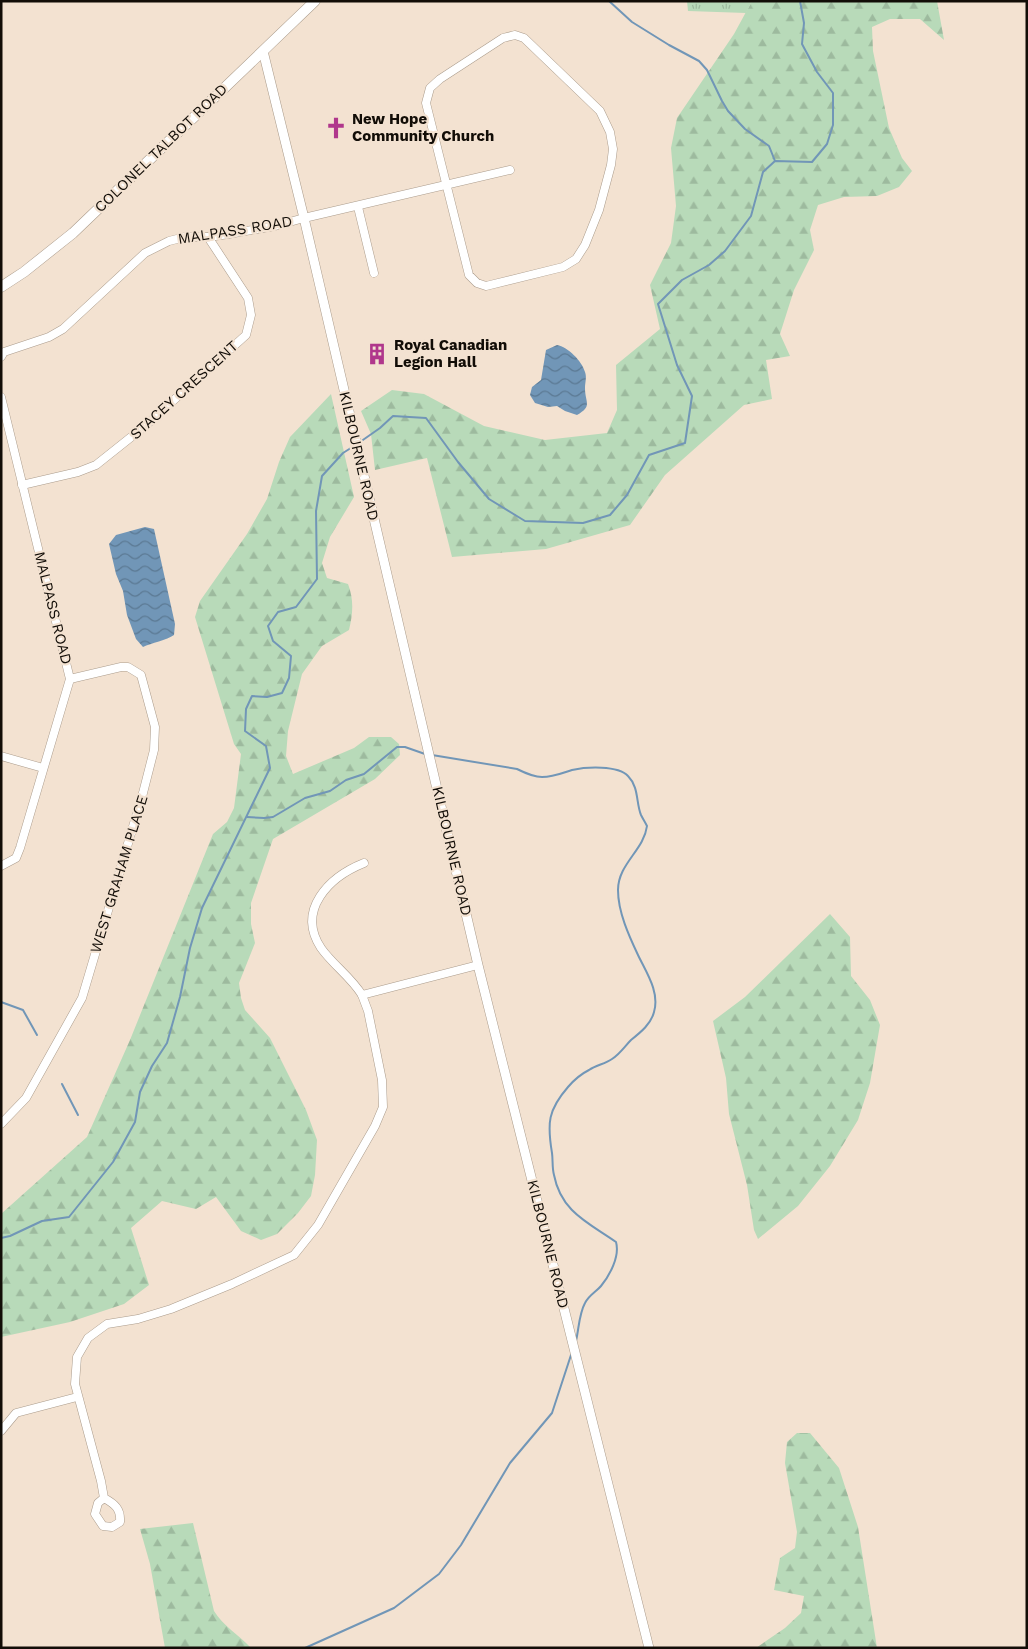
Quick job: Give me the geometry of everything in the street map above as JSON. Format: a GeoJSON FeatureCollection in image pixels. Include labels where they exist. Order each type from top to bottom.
{"type":"FeatureCollection","features":[{"type":"Feature","properties":{"kind":"main road","name":"COLONEL TALBOT ROAD"},"geometry":{"type":"LineString","coordinates":[[1,287],[24,272],[73,233],[315,1]]}},
{"type":"Feature","properties":{"kind":"street"},"geometry":{"type":"LineString","coordinates":[[515,35],[524,38],[600,111],[610,132],[613,149],[611,166],[599,210],[585,245],[576,259],[564,267],[486,286],[477,282],[468,275],[446,185],[426,103],[430,88],[440,79],[503,38],[515,35]]}},
{"type":"Feature","properties":{"kind":"street","name":"KILBOURNE ROAD"},"geometry":{"type":"LineString","coordinates":[[263,51],[304,218],[478,965],[649,1648]]}},
{"type":"Feature","properties":{"kind":"street","name":"MALPASS ROAD"},"geometry":{"type":"LineString","coordinates":[[1,357],[4,352],[49,337],[63,329],[145,253],[169,241],[185,237],[208,237],[276,226],[510,170]]}},
{"type":"Feature","properties":{"kind":"street"},"geometry":{"type":"LineString","coordinates":[[358,207],[374,273]]}},
{"type":"Feature","properties":{"kind":"street","name":"STACEY CRESCENT"},"geometry":{"type":"LineString","coordinates":[[22,485],[78,472],[96,465],[145,426],[246,335],[251,315],[248,298],[208,237]]}},
{"type":"Feature","properties":{"kind":"street","name":"MALPASS ROAD"},"geometry":{"type":"LineString","coordinates":[[1,397],[70,679],[16,858],[1,866]]}},
{"type":"Feature","properties":{"kind":"street","name":"WEST GRAHAM PLACE"},"geometry":{"type":"LineString","coordinates":[[1,1124],[26,1098],[82,998],[154,750],[155,727],[140,674],[128,667],[121,667],[70,679]]}},
{"type":"Feature","properties":{"kind":"street"},"geometry":{"type":"LineString","coordinates":[[1,756],[43,768]]}},
{"type":"Feature","properties":{"kind":"street"},"geometry":{"type":"LineString","coordinates":[[104,1498],[75,1384],[77,1357],[88,1338],[108,1324],[138,1319],[171,1309],[224,1288],[294,1255],[318,1225],[375,1126],[383,1107],[382,1080],[368,1011],[362,994],[322,949],[314,934],[312,912],[322,893],[339,876],[351,868],[364,864]]}},
{"type":"Feature","properties":{"kind":"street"},"geometry":{"type":"LineString","coordinates":[[362,994],[478,965]]}},
{"type":"Feature","properties":{"kind":"street"},"geometry":{"type":"LineString","coordinates":[[1,1431],[16,1413],[77,1396]]}},
{"type":"Feature","properties":{"kind":"green space"},"geometry":{"type":"Polygon","coordinates":[[[687,1],[752,1],[746,13],[688,11],[687,1]]]}},
{"type":"Feature","properties":{"kind":"green space"},"geometry":{"type":"Polygon","coordinates":[[[752,1],[937,1],[944,40],[920,19],[890,19],[872,27],[873,51],[889,128],[902,158],[912,171],[899,187],[877,196],[844,197],[818,205],[810,230],[814,250],[794,290],[780,334],[790,356],[766,360],[772,399],[744,405],[665,475],[630,525],[546,549],[452,557],[427,458],[375,470],[371,434],[361,411],[392,390],[424,394],[484,426],[545,440],[607,433],[617,410],[616,365],[660,329],[650,285],[671,243],[676,206],[671,148],[677,118],[734,34],[752,1]]]}},
{"type":"Feature","properties":{"kind":"green space"},"geometry":{"type":"Polygon","coordinates":[[[331,394],[354,497],[330,537],[322,563],[327,578],[348,584],[352,601],[351,618],[349,630],[322,646],[302,674],[288,731],[286,756],[293,774],[354,748],[369,737],[391,737],[399,744],[400,755],[375,779],[273,839],[251,903],[251,924],[255,943],[239,983],[241,998],[245,1010],[270,1038],[306,1110],[317,1140],[315,1175],[311,1196],[298,1213],[277,1234],[261,1240],[241,1231],[216,1197],[196,1209],[162,1201],[131,1228],[149,1285],[124,1304],[70,1322],[1,1337],[1,1214],[87,1137],[130,1040],[213,834],[227,822],[234,808],[241,754],[234,744],[195,617],[200,601],[247,534],[267,499],[279,462],[290,437],[331,394]]]}},
{"type":"Feature","properties":{"kind":"green space"},"geometry":{"type":"Polygon","coordinates":[[[830,914],[850,937],[851,976],[870,1000],[880,1025],[870,1083],[858,1120],[830,1166],[798,1206],[758,1239],[754,1230],[747,1185],[729,1114],[726,1078],[713,1021],[745,997],[830,914]]]}},
{"type":"Feature","properties":{"kind":"green space"},"geometry":{"type":"Polygon","coordinates":[[[797,1433],[810,1433],[839,1468],[858,1527],[877,1648],[756,1648],[785,1628],[801,1613],[804,1596],[774,1590],[780,1558],[795,1548],[797,1532],[785,1463],[787,1442],[797,1433]]]}},
{"type":"Feature","properties":{"kind":"green space"},"geometry":{"type":"Polygon","coordinates":[[[193,1523],[214,1611],[251,1648],[165,1648],[150,1564],[140,1529],[193,1523]]]}},
{"type":"Feature","properties":{"kind":"water"},"geometry":{"type":"Polygon","coordinates":[[[557,345],[574,355],[581,363],[586,374],[587,406],[577,415],[557,406],[548,407],[535,403],[530,395],[532,387],[541,380],[546,350],[557,345]]]}},
{"type":"Feature","properties":{"kind":"water"},"geometry":{"type":"Polygon","coordinates":[[[145,527],[154,529],[175,624],[174,635],[143,647],[136,639],[127,615],[123,591],[116,574],[109,544],[116,535],[145,527]]]}},
{"type":"Feature","properties":{"kind":"waterway"},"geometry":{"type":"LineString","coordinates":[[609,1],[632,22],[699,61],[707,70],[728,111],[745,129],[769,146],[775,161]]}},
{"type":"Feature","properties":{"kind":"waterway"},"geometry":{"type":"LineString","coordinates":[[360,442],[393,416],[426,418],[458,462],[489,499],[525,521],[583,523],[610,515],[627,495],[649,455],[685,443],[692,396],[677,365],[658,304],[682,280],[709,265],[725,251],[751,216],[763,172],[775,161],[812,162],[827,144],[833,125],[833,93],[817,72],[802,44],[804,23],[800,1]]}},
{"type":"Feature","properties":{"kind":"waterway"},"geometry":{"type":"LineString","coordinates":[[1,1238],[10,1236],[42,1221],[69,1217],[113,1162],[135,1122],[140,1092],[152,1066],[167,1043],[180,997],[190,948],[202,908],[270,768],[266,746],[245,731],[246,709],[252,696],[267,697],[282,693],[289,678],[291,656],[273,641],[268,626],[278,612],[296,607],[317,579],[316,511],[322,476],[343,453],[354,446]]}},
{"type":"Feature","properties":{"kind":"waterway"},"geometry":{"type":"LineString","coordinates":[[247,817],[273,817],[305,798],[330,791],[346,780],[364,774],[397,747],[405,747],[425,754]]}},
{"type":"Feature","properties":{"kind":"waterway"},"geometry":{"type":"LineString","coordinates":[[432,755],[517,769],[539,777],[558,775],[585,768],[610,768],[617,770],[623,772],[632,780],[636,790],[639,810],[647,826],[645,835],[622,872],[619,881],[618,898],[625,924],[654,990],[654,1012],[645,1028],[618,1055],[580,1075],[573,1082],[561,1095],[551,1117],[550,1133],[553,1172],[563,1198],[586,1222],[616,1242],[617,1247],[617,1253],[608,1276],[601,1286],[588,1298],[583,1307],[576,1341]]}},
{"type":"Feature","properties":{"kind":"waterway"},"geometry":{"type":"LineString","coordinates":[[1,1002],[23,1010],[37,1035]]}},
{"type":"Feature","properties":{"kind":"waterway"},"geometry":{"type":"LineString","coordinates":[[62,1084],[78,1115]]}},
{"type":"Feature","properties":{"kind":"waterway"},"geometry":{"type":"LineString","coordinates":[[305,1648],[394,1608],[439,1574],[461,1545],[510,1463],[552,1413],[571,1355]]}},
{"type":"Feature","properties":{"kind":"place","name":"New Hope Community Church"},"geometry":{"type":"Point","coordinates":[336,128]}},
{"type":"Feature","properties":{"kind":"place","name":"Royal Canadian Legion Hall"},"geometry":{"type":"Point","coordinates":[377,354]}}]}
